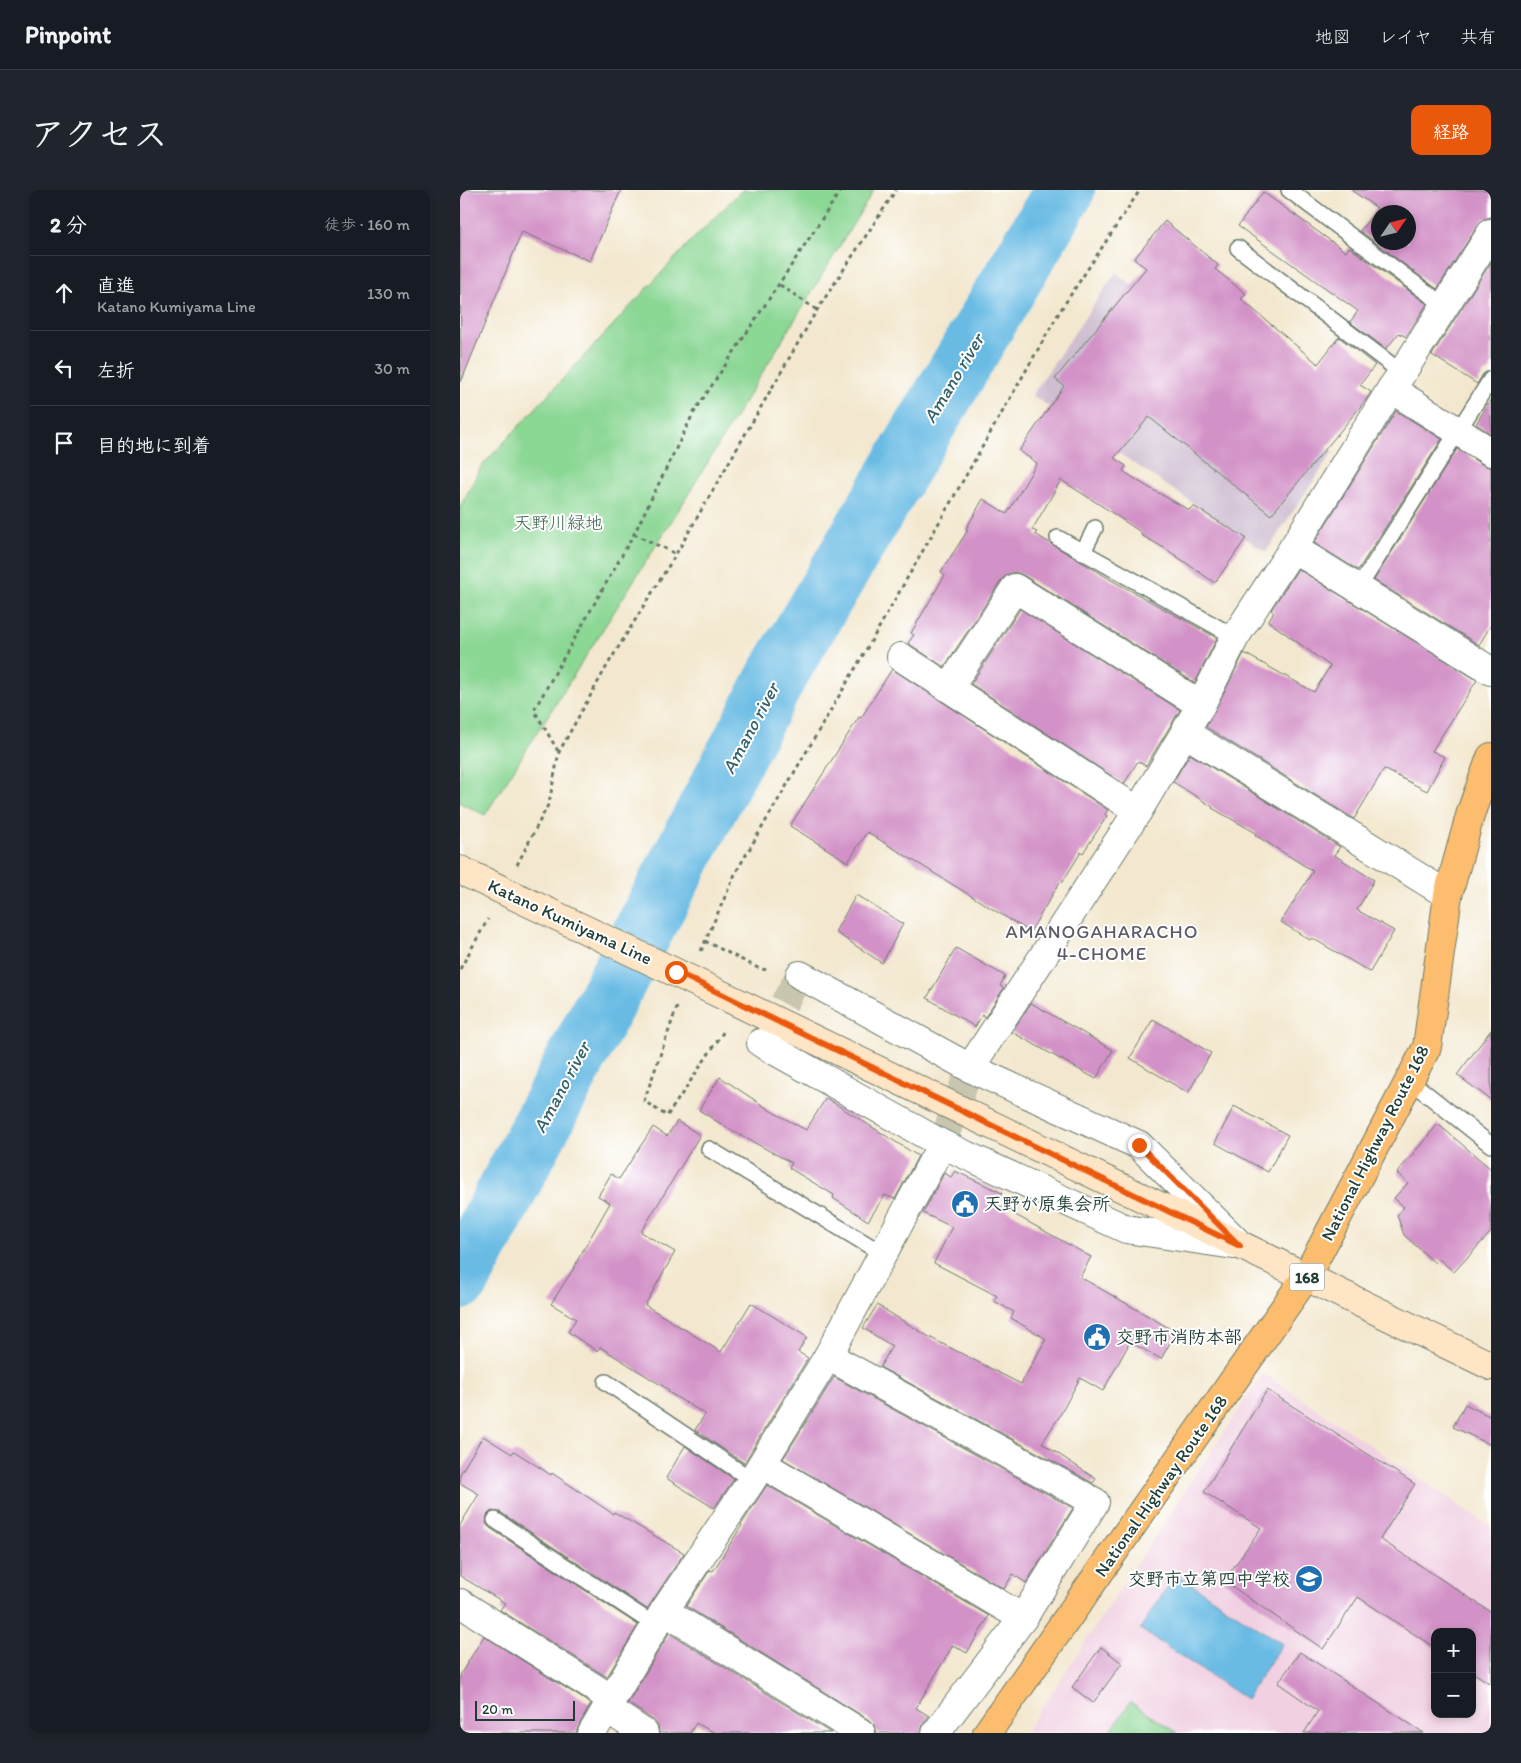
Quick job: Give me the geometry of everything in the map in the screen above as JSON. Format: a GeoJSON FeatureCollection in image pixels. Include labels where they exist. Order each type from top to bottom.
{"type":"FeatureCollection","features":[{"type":"Feature","properties":{"kind":"highway","name":"National Highway Route 168"},"geometry":{"type":"LineString","coordinates":[[988,1733],[1306,1277],[1427,1047],[1448,895],[1471,812],[1489,768]]}},
{"type":"Feature","properties":{"kind":"main road","name":"Katano Kumiyama Line"},"geometry":{"type":"LineString","coordinates":[[460,870],[683,975],[1491,1366]]}},
{"type":"Feature","properties":{"kind":"street"},"geometry":{"type":"LineString","coordinates":[[970,1068],[1138,811],[1185,734],[1235,637],[1491,233]]}},
{"type":"Feature","properties":{"kind":"street"},"geometry":{"type":"LineString","coordinates":[[1397,381],[1458,431],[1491,452]]}},
{"type":"Feature","properties":{"kind":"street"},"geometry":{"type":"LineString","coordinates":[[1293,548],[1491,671]]}},
{"type":"Feature","properties":{"kind":"street"},"geometry":{"type":"LineString","coordinates":[[949,688],[1015,588],[1201,705]]}},
{"type":"Feature","properties":{"kind":"street"},"geometry":{"type":"LineString","coordinates":[[901,657],[1138,811]]}},
{"type":"Feature","properties":{"kind":"street"},"geometry":{"type":"LineString","coordinates":[[1185,734],[1448,895]]}},
{"type":"Feature","properties":{"kind":"street"},"geometry":{"type":"LineString","coordinates":[[800,976],[970,1068],[1139,1145],[1240,1246]]}},
{"type":"Feature","properties":{"kind":"street"},"geometry":{"type":"LineString","coordinates":[[762,1043],[942,1144],[1126,1229],[1240,1246]]}},
{"type":"Feature","properties":{"kind":"street"},"geometry":{"type":"LineString","coordinates":[[592,1733],[660,1619],[757,1472],[828,1356],[942,1144]]}},
{"type":"Feature","properties":{"kind":"street"},"geometry":{"type":"LineString","coordinates":[[828,1356],[1094,1502],[1023,1618],[936,1733]]}},
{"type":"Feature","properties":{"kind":"street"},"geometry":{"type":"LineString","coordinates":[[757,1472],[1023,1618]]}},
{"type":"Feature","properties":{"kind":"street"},"geometry":{"type":"LineString","coordinates":[[461,1607],[609,1704],[644,1733]]}},
{"type":"Feature","properties":{"kind":"street"},"geometry":{"type":"LineString","coordinates":[[660,1619],[861,1733]]}},
{"type":"Feature","properties":{"kind":"lane"},"geometry":{"type":"LineString","coordinates":[[1289,190],[1445,306]]}},
{"type":"Feature","properties":{"kind":"lane"},"geometry":{"type":"LineString","coordinates":[[1238,248],[1397,381]]}},
{"type":"Feature","properties":{"kind":"lane"},"geometry":{"type":"LineString","coordinates":[[1358,587],[1491,379]]}},
{"type":"Feature","properties":{"kind":"lane"},"geometry":{"type":"LineString","coordinates":[[1083,552],[1095,528]]}},
{"type":"Feature","properties":{"kind":"lane"},"geometry":{"type":"LineString","coordinates":[[1058,538],[1235,637]]}},
{"type":"Feature","properties":{"kind":"lane"},"geometry":{"type":"LineString","coordinates":[[1409,1080],[1491,1145]]}},
{"type":"Feature","properties":{"kind":"lane"},"geometry":{"type":"LineString","coordinates":[[709,1148],[883,1254]]}},
{"type":"Feature","properties":{"kind":"lane"},"geometry":{"type":"LineString","coordinates":[[606,1382],[757,1472]]}},
{"type":"Feature","properties":{"kind":"lane"},"geometry":{"type":"LineString","coordinates":[[495,1520],[660,1619]]}},
{"type":"Feature","properties":{"kind":"path"},"geometry":{"type":"LineString","coordinates":[[559,752],[534,710],[634,534],[693,414],[841,190]]}},
{"type":"Feature","properties":{"kind":"path"},"geometry":{"type":"LineString","coordinates":[[460,969],[514,896],[549,803],[559,752],[608,664],[676,554],[817,310],[896,190]]}},
{"type":"Feature","properties":{"kind":"path"},"geometry":{"type":"LineString","coordinates":[[760,969],[705,941],[736,872],[878,630],[1060,311],[1140,190]]}},
{"type":"Feature","properties":{"kind":"path"},"geometry":{"type":"LineString","coordinates":[[780,285],[817,310]]}},
{"type":"Feature","properties":{"kind":"path"},"geometry":{"type":"LineString","coordinates":[[634,534],[676,554]]}},
{"type":"Feature","properties":{"kind":"path"},"geometry":{"type":"LineString","coordinates":[[683,975],[671,1020],[644,1101],[667,1116],[728,1026],[762,1043]]}},
{"type":"Feature","properties":{"kind":"shaded area"},"geometry":{"type":"Polygon","coordinates":[[[1116,272],[1333,452],[1266,552],[1032,395],[1116,272]]]}},
{"type":"Feature","properties":{"kind":"shaded area","name":"交野市立第四中学校"},"geometry":{"type":"Polygon","coordinates":[[[1263,1373],[1491,1527],[1491,1733],[1025,1733],[1263,1373]]]}},
{"type":"Feature","properties":{"kind":"green space","name":"天野川緑地"},"geometry":{"type":"Polygon","coordinates":[[[742,190],[874,190],[678,511],[485,815],[460,803],[460,507],[481,467],[691,241],[742,190]]]}},
{"type":"Feature","properties":{"kind":"green space"},"geometry":{"type":"Polygon","coordinates":[[[1130,1702],[1177,1733],[1110,1733],[1130,1702]]]}},
{"type":"Feature","properties":{"kind":"water"},"geometry":{"type":"Polygon","coordinates":[[[1176,1574],[1282,1644],[1246,1699],[1140,1629],[1176,1574]]]}},
{"type":"Feature","properties":{"kind":"building"},"geometry":{"type":"Polygon","coordinates":[[[460,190],[621,190],[590,261],[522,232],[461,382],[460,190]]]}},
{"type":"Feature","properties":{"kind":"building"},"geometry":{"type":"Polygon","coordinates":[[[1351,190],[1491,190],[1491,217],[1483,219],[1478,225],[1437,289],[1385,250],[1416,250],[1416,205],[1373,205],[1351,190]]]}},
{"type":"Feature","properties":{"kind":"building"},"geometry":{"type":"Polygon","coordinates":[[[1263,192],[1346,252],[1349,247],[1427,304],[1406,337],[1399,333],[1386,349],[1350,322],[1358,311],[1238,226],[1263,192]]]}},
{"type":"Feature","properties":{"kind":"building"},"geometry":{"type":"Polygon","coordinates":[[[1371,216],[1371,239],[1360,231],[1371,216]]]}},
{"type":"Feature","properties":{"kind":"building"},"geometry":{"type":"Polygon","coordinates":[[[1165,221],[1218,265],[1215,269],[1246,294],[1241,299],[1318,364],[1339,337],[1375,365],[1360,385],[1371,392],[1271,515],[1149,417],[1114,458],[1126,466],[1123,471],[1146,486],[1189,510],[1193,506],[1246,538],[1215,583],[1061,480],[1032,530],[1037,532],[1035,534],[1113,581],[1217,638],[1195,683],[1016,572],[1008,574],[1002,579],[944,667],[908,643],[914,635],[911,633],[945,575],[941,572],[968,530],[966,529],[983,499],[1007,514],[1037,463],[1019,451],[1064,386],[1055,379],[1146,268],[1134,259],[1165,221]]]}},
{"type":"Feature","properties":{"kind":"building"},"geometry":{"type":"Polygon","coordinates":[[[1491,262],[1491,370],[1483,374],[1477,384],[1432,355],[1491,262]]]}},
{"type":"Feature","properties":{"kind":"building"},"geometry":{"type":"Polygon","coordinates":[[[1491,399],[1491,434],[1476,424],[1491,399]]]}},
{"type":"Feature","properties":{"kind":"building"},"geometry":{"type":"Polygon","coordinates":[[[1396,411],[1442,439],[1358,570],[1314,543],[1396,411]]]}},
{"type":"Feature","properties":{"kind":"building"},"geometry":{"type":"Polygon","coordinates":[[[1457,449],[1491,468],[1491,625],[1479,645],[1374,580],[1457,449]]]}},
{"type":"Feature","properties":{"kind":"building"},"geometry":{"type":"Polygon","coordinates":[[[1298,569],[1477,680],[1432,751],[1445,757],[1427,791],[1384,769],[1354,819],[1206,727],[1244,653],[1314,692],[1330,666],[1268,621],[1274,612],[1271,610],[1298,569]]]}},
{"type":"Feature","properties":{"kind":"building"},"geometry":{"type":"Polygon","coordinates":[[[1020,609],[1180,710],[1146,766],[1138,761],[1124,784],[971,684],[1020,609]]]}},
{"type":"Feature","properties":{"kind":"building"},"geometry":{"type":"Polygon","coordinates":[[[892,669],[1108,810],[1105,814],[1107,816],[1083,853],[1081,852],[1062,883],[1060,882],[1030,932],[867,832],[848,862],[790,826],[859,717],[861,718],[892,669]]]}},
{"type":"Feature","properties":{"kind":"building"},"geometry":{"type":"Polygon","coordinates":[[[1190,754],[1340,847],[1334,855],[1374,880],[1357,910],[1394,931],[1370,972],[1281,922],[1313,871],[1173,782],[1190,754]]]}},
{"type":"Feature","properties":{"kind":"building"},"geometry":{"type":"Polygon","coordinates":[[[856,895],[903,924],[882,963],[835,932],[856,895]]]}},
{"type":"Feature","properties":{"kind":"building"},"geometry":{"type":"Polygon","coordinates":[[[956,948],[1005,976],[1000,986],[1004,988],[985,1017],[982,1015],[975,1027],[927,998],[956,948]]]}},
{"type":"Feature","properties":{"kind":"building"},"geometry":{"type":"Polygon","coordinates":[[[1031,1003],[1113,1050],[1096,1079],[1012,1032],[1031,1003]]]}},
{"type":"Feature","properties":{"kind":"building"},"geometry":{"type":"Polygon","coordinates":[[[1153,1019],[1211,1053],[1188,1093],[1130,1058],[1153,1019]]]}},
{"type":"Feature","properties":{"kind":"building"},"geometry":{"type":"Polygon","coordinates":[[[1491,1030],[1491,1100],[1457,1075],[1491,1030]]]}},
{"type":"Feature","properties":{"kind":"building"},"geometry":{"type":"Polygon","coordinates":[[[720,1077],[771,1111],[806,1130],[826,1098],[918,1156],[895,1199],[885,1195],[868,1221],[833,1198],[834,1195],[789,1168],[792,1163],[729,1129],[699,1110],[720,1077]]]}},
{"type":"Feature","properties":{"kind":"building"},"geometry":{"type":"Polygon","coordinates":[[[1234,1106],[1288,1135],[1268,1172],[1215,1143],[1234,1106]]]}},
{"type":"Feature","properties":{"kind":"building"},"geometry":{"type":"Polygon","coordinates":[[[677,1121],[700,1135],[641,1232],[675,1252],[645,1305],[721,1352],[751,1303],[807,1337],[798,1352],[808,1358],[744,1463],[695,1430],[705,1414],[600,1347],[597,1351],[568,1332],[576,1319],[551,1304],[577,1263],[610,1203],[598,1196],[611,1174],[619,1179],[653,1127],[667,1136],[677,1121]]]}},
{"type":"Feature","properties":{"kind":"building"},"geometry":{"type":"Polygon","coordinates":[[[1438,1124],[1491,1169],[1491,1232],[1454,1272],[1439,1259],[1435,1263],[1404,1235],[1397,1215],[1404,1207],[1394,1198],[1408,1183],[1397,1173],[1438,1124]]]}},
{"type":"Feature","properties":{"kind":"building"},"geometry":{"type":"Polygon","coordinates":[[[955,1171],[1002,1193],[996,1204],[1091,1257],[1080,1277],[1176,1332],[1161,1359],[1130,1342],[1103,1391],[1080,1378],[1059,1417],[1042,1443],[1096,1479],[1093,1483],[880,1367],[892,1346],[863,1328],[877,1305],[931,1338],[1021,1384],[1046,1339],[1011,1318],[1014,1312],[994,1301],[997,1296],[934,1263],[952,1227],[923,1213],[944,1173],[951,1177],[955,1171]]]}},
{"type":"Feature","properties":{"kind":"building"},"geometry":{"type":"Polygon","coordinates":[[[834,1377],[1073,1508],[1026,1583],[1013,1574],[1004,1589],[783,1459],[834,1377]]]}},
{"type":"Feature","properties":{"kind":"building"},"geometry":{"type":"Polygon","coordinates":[[[1267,1390],[1415,1484],[1380,1539],[1491,1612],[1491,1684],[1476,1675],[1476,1628],[1431,1628],[1431,1645],[1358,1597],[1323,1649],[1224,1581],[1261,1528],[1204,1492],[1267,1390]]]}},
{"type":"Feature","properties":{"kind":"building"},"geometry":{"type":"Polygon","coordinates":[[[1465,1404],[1491,1417],[1491,1445],[1453,1427],[1465,1404]]]}},
{"type":"Feature","properties":{"kind":"building"},"geometry":{"type":"Polygon","coordinates":[[[483,1436],[512,1454],[514,1451],[551,1475],[552,1473],[613,1514],[614,1512],[684,1553],[647,1609],[500,1512],[491,1511],[487,1515],[486,1524],[490,1528],[638,1625],[607,1677],[500,1610],[505,1603],[460,1576],[460,1525],[479,1494],[460,1483],[460,1474],[483,1436]]]}},
{"type":"Feature","properties":{"kind":"building"},"geometry":{"type":"Polygon","coordinates":[[[685,1446],[734,1479],[714,1508],[666,1478],[685,1446]]]}},
{"type":"Feature","properties":{"kind":"building"},"geometry":{"type":"Polygon","coordinates":[[[767,1485],[989,1616],[967,1653],[953,1645],[916,1708],[929,1716],[923,1724],[921,1733],[877,1733],[874,1725],[869,1720],[686,1606],[710,1570],[713,1571],[767,1485]]]}},
{"type":"Feature","properties":{"kind":"building"},"geometry":{"type":"Polygon","coordinates":[[[669,1633],[831,1733],[715,1733],[696,1723],[690,1733],[659,1733],[658,1726],[653,1720],[628,1703],[669,1633]]]}},
{"type":"Feature","properties":{"kind":"building"},"geometry":{"type":"Polygon","coordinates":[[[484,1636],[591,1704],[576,1733],[460,1733],[460,1675],[484,1636]]]}},
{"type":"Feature","properties":{"kind":"building"},"geometry":{"type":"Polygon","coordinates":[[[1101,1647],[1122,1663],[1093,1703],[1072,1687],[1101,1647]]]}},
{"type":"Feature","properties":{"kind":"building"},"geometry":{"type":"Polygon","coordinates":[[[1300,1652],[1424,1733],[1304,1733],[1318,1711],[1278,1683],[1300,1652]]]}},
{"type":"Feature","properties":{"kind":"waterway","name":"Amano river"},"geometry":{"type":"LineString","coordinates":[[460,1280],[777,676],[1065,190]]}},
{"type":"Feature","properties":{"kind":"tunnel"},"geometry":{"type":"LineString","coordinates":[[763,1040],[800,975]]}},
{"type":"Feature","properties":{"kind":"tunnel"},"geometry":{"type":"LineString","coordinates":[[942,1144],[970,1068]]}},
{"type":"Feature","properties":{"kind":"place","name":"天野が原集会所"},"geometry":{"type":"Point","coordinates":[965,1204]}},
{"type":"Feature","properties":{"kind":"place","name":"交野市消防本部"},"geometry":{"type":"Point","coordinates":[1097,1337]}},
{"type":"Feature","properties":{"kind":"place","name":"交野市立第四中学校"},"geometry":{"type":"Point","coordinates":[1309,1579]}},
{"type":"Feature","properties":{"kind":"district","name":"AMANOGAHARACHO 4-CHOME"},"geometry":{"type":"Point","coordinates":[1102,942]}},
{"type":"Feature","properties":{"kind":"route"},"geometry":{"type":"LineString","coordinates":[[676,972],[1240,1246],[1139,1145]]}}]}
